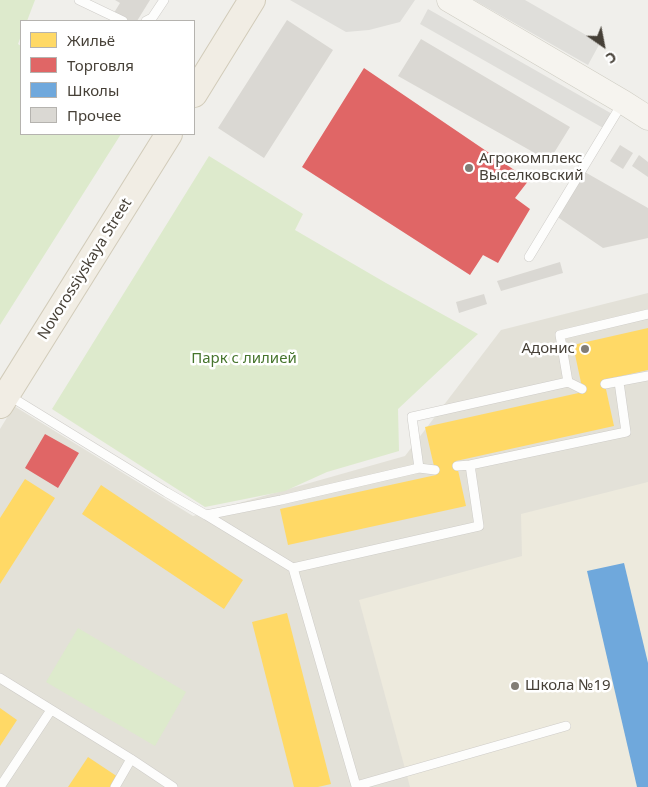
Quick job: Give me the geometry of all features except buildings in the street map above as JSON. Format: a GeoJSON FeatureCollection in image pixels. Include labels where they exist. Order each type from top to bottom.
{"type":"FeatureCollection","features":[{"type":"Feature","properties":{"kind":"main road"},"geometry":{"type":"LineString","coordinates":[[195,92],[252,0]]}},
{"type":"Feature","properties":{"kind":"main road"},"geometry":{"type":"LineString","coordinates":[[449,0],[648,118]]}},
{"type":"Feature","properties":{"kind":"main road","name":"Novorossiyskaya Street"},"geometry":{"type":"LineString","coordinates":[[4,399],[168,135]]}},
{"type":"Feature","properties":{"kind":"lane"},"geometry":{"type":"LineString","coordinates":[[79,0],[121,20]]}},
{"type":"Feature","properties":{"kind":"lane"},"geometry":{"type":"LineString","coordinates":[[148,20],[152,18],[164,0]]}},
{"type":"Feature","properties":{"kind":"lane"},"geometry":{"type":"LineString","coordinates":[[529,257],[623,102]]}},
{"type":"Feature","properties":{"kind":"lane"},"geometry":{"type":"LineString","coordinates":[[568,382],[560,335],[648,314]]}},
{"type":"Feature","properties":{"kind":"lane"},"geometry":{"type":"LineString","coordinates":[[605,384],[648,376]]}},
{"type":"Feature","properties":{"kind":"lane"},"geometry":{"type":"LineString","coordinates":[[420,468],[412,417],[568,382],[582,389]]}},
{"type":"Feature","properties":{"kind":"lane"},"geometry":{"type":"LineString","coordinates":[[457,466],[470,465],[626,432],[619,382]]}},
{"type":"Feature","properties":{"kind":"lane"},"geometry":{"type":"LineString","coordinates":[[4,399],[206,515],[293,568],[354,786],[566,726]]}},
{"type":"Feature","properties":{"kind":"lane"},"geometry":{"type":"LineString","coordinates":[[293,568],[479,526],[470,465]]}},
{"type":"Feature","properties":{"kind":"lane"},"geometry":{"type":"LineString","coordinates":[[206,515],[420,468],[435,470]]}},
{"type":"Feature","properties":{"kind":"lane"},"geometry":{"type":"LineString","coordinates":[[0,678],[173,787]]}},
{"type":"Feature","properties":{"kind":"lane"},"geometry":{"type":"LineString","coordinates":[[0,786],[51,710]]}},
{"type":"Feature","properties":{"kind":"lane"},"geometry":{"type":"LineString","coordinates":[[115,787],[131,759]]}},
{"type":"Feature","properties":{"kind":"shaded area"},"geometry":{"type":"Polygon","coordinates":[[[290,0],[415,0],[400,22],[369,30],[346,32],[290,0]]]}},
{"type":"Feature","properties":{"kind":"shaded area"},"geometry":{"type":"Polygon","coordinates":[[[474,0],[525,0],[600,43],[588,65],[474,0]]]}},
{"type":"Feature","properties":{"kind":"shaded area"},"geometry":{"type":"Polygon","coordinates":[[[428,9],[614,115],[605,129],[420,24],[428,9]]]}},
{"type":"Feature","properties":{"kind":"shaded area"},"geometry":{"type":"Polygon","coordinates":[[[648,293],[648,787],[0,787],[0,429],[14,406],[193,516],[405,456],[501,330],[648,293]]]}},
{"type":"Feature","properties":{"kind":"shaded area","name":"Школа №19"},"geometry":{"type":"Polygon","coordinates":[[[648,482],[648,787],[410,787],[359,600],[522,556],[521,514],[648,482]]]}},
{"type":"Feature","properties":{"kind":"green space"},"geometry":{"type":"Polygon","coordinates":[[[0,0],[35,0],[27,20],[20,20],[20,39],[18,44],[20,45],[20,135],[120,135],[0,325],[0,0]]]}},
{"type":"Feature","properties":{"kind":"green space","name":"Парк с лилией"},"geometry":{"type":"Polygon","coordinates":[[[209,156],[303,214],[295,230],[478,334],[398,409],[399,451],[327,472],[285,491],[205,507],[52,409],[209,156]]]}},
{"type":"Feature","properties":{"kind":"green space"},"geometry":{"type":"Polygon","coordinates":[[[78,628],[186,692],[155,746],[46,682],[78,628]]]}},
{"type":"Feature","properties":{"kind":"place","name":"Агрокомплекс Выселковский"},"geometry":{"type":"Point","coordinates":[469,168]}},
{"type":"Feature","properties":{"kind":"place","name":"Адонис"},"geometry":{"type":"Point","coordinates":[585,349]}},
{"type":"Feature","properties":{"kind":"place","name":"Школа №19"},"geometry":{"type":"Point","coordinates":[515,686]}}]}
